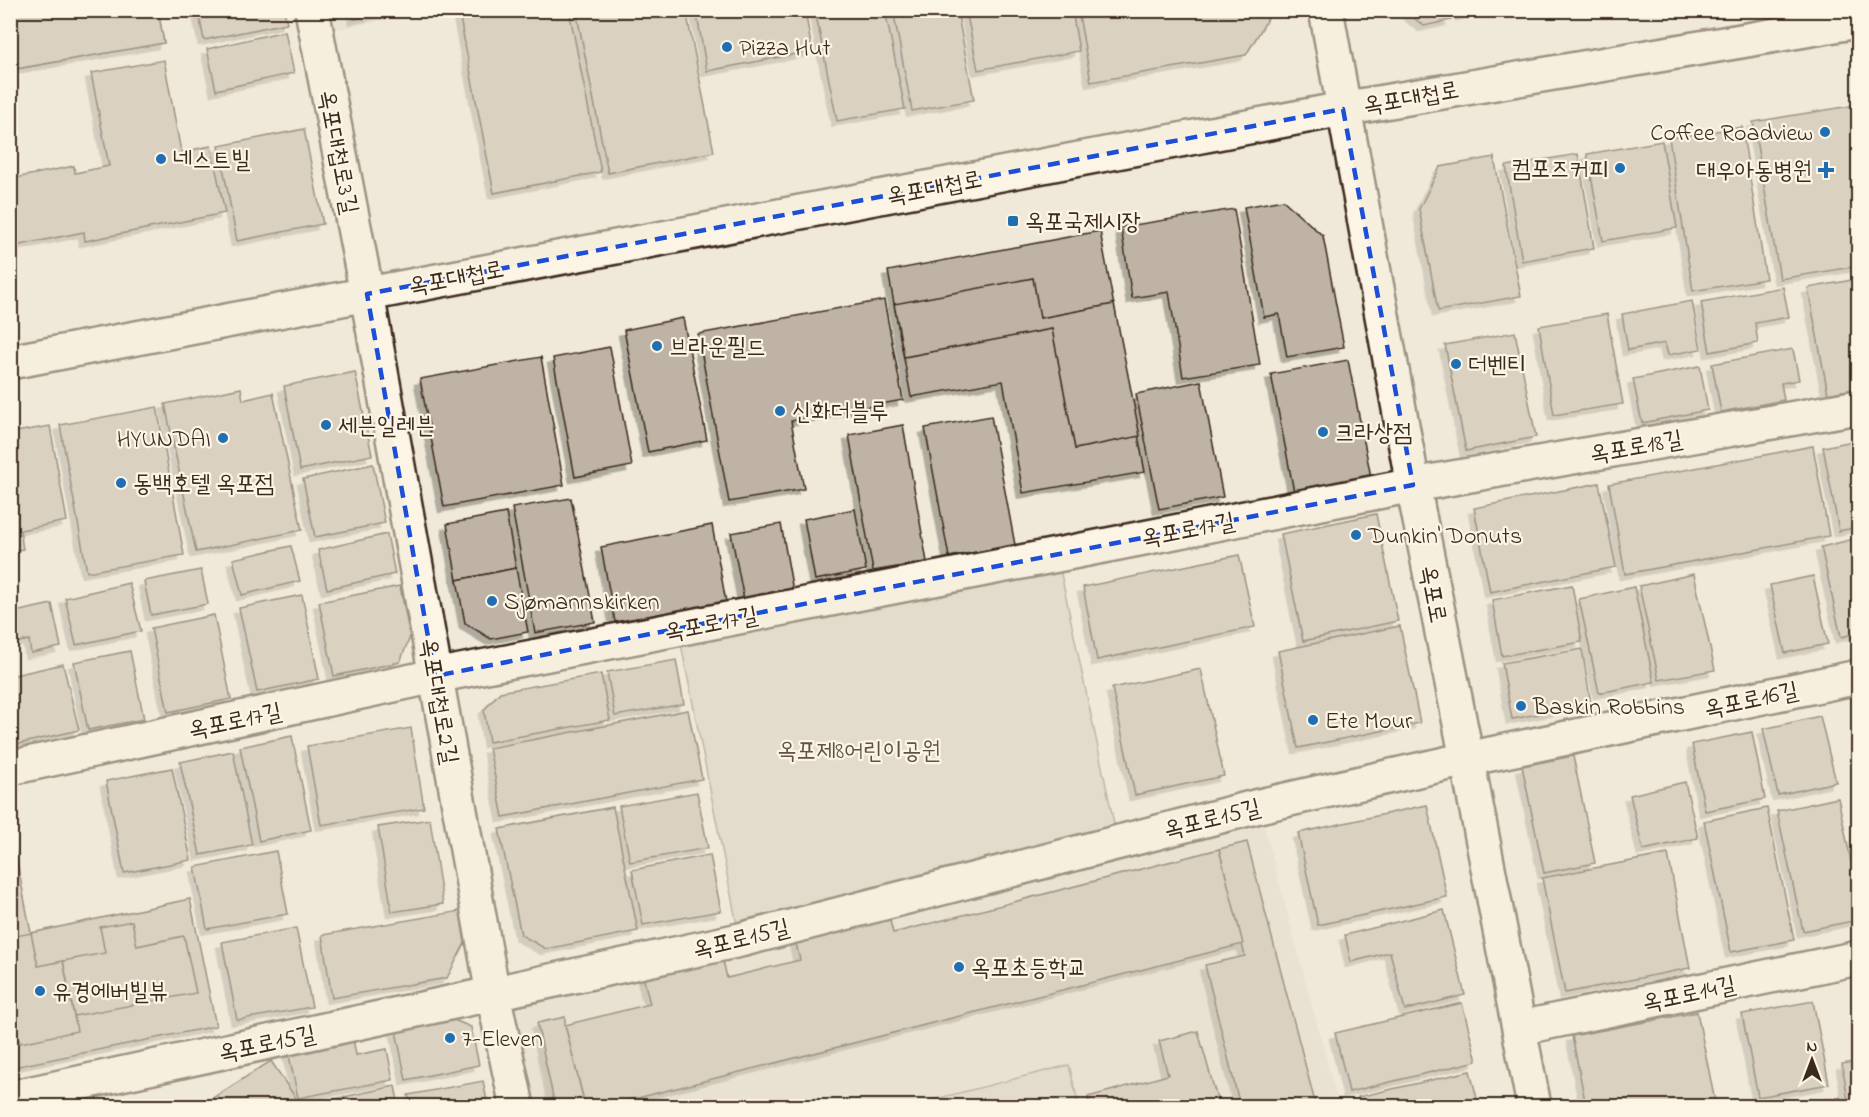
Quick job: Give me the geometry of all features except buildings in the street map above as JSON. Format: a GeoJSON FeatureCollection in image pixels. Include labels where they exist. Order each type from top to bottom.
{"type":"FeatureCollection","features":[{"type":"Feature","properties":{"kind":"street","name":"옥포대첩로3길"},"geometry":{"type":"LineString","coordinates":[[312,10],[366,294]]}},
{"type":"Feature","properties":{"kind":"street","name":"옥포로"},"geometry":{"type":"LineString","coordinates":[[1326,10],[1413,485],[1534,1107]]}},
{"type":"Feature","properties":{"kind":"street","name":"옥포대첩로"},"geometry":{"type":"LineString","coordinates":[[10,362],[1343,109],[1858,21]]}},
{"type":"Feature","properties":{"kind":"street","name":"옥포대첩로2길"},"geometry":{"type":"LineString","coordinates":[[366,294],[493,994],[517,1107]]}},
{"type":"Feature","properties":{"kind":"street","name":"옥포로18길"},"geometry":{"type":"LineString","coordinates":[[1413,485],[1858,407]]}},
{"type":"Feature","properties":{"kind":"street","name":"옥포로17길"},"geometry":{"type":"LineString","coordinates":[[10,768],[435,676],[1413,485]]}},
{"type":"Feature","properties":{"kind":"street","name":"옥포로16길"},"geometry":{"type":"LineString","coordinates":[[1467,759],[1858,677]]}},
{"type":"Feature","properties":{"kind":"street","name":"옥포로15길"},"geometry":{"type":"LineString","coordinates":[[10,1098],[740,940],[1248,809],[1467,759]]}},
{"type":"Feature","properties":{"kind":"street","name":"옥포로14길"},"geometry":{"type":"LineString","coordinates":[[1520,1028],[1858,958]]}},
{"type":"Feature","properties":{"kind":"highlighted area"},"geometry":{"type":"Polygon","coordinates":[[[1343,109],[1413,485],[435,676],[367,294],[1343,109]]]}},
{"type":"Feature","properties":{"kind":"shaded area"},"geometry":{"type":"Polygon","coordinates":[[[312,10],[435,11],[316,33],[312,10]]]}},
{"type":"Feature","properties":{"kind":"shaded area","name":"옥포초등학교"},"geometry":{"type":"Polygon","coordinates":[[[1259,806],[1339,1106],[517,1106],[493,994],[1259,806]]]}},
{"type":"Feature","properties":{"kind":"green space","name":"옥포제8어린이공원"},"geometry":{"type":"Polygon","coordinates":[[[1057,555],[1118,842],[740,940],[678,629],[1057,555]]]}},
{"type":"Feature","properties":{"kind":"green space"},"geometry":{"type":"Polygon","coordinates":[[[1069,1065],[1079,1106],[908,1106],[1069,1065]]]}},
{"type":"Feature","properties":{"kind":"place","name":"Pizza Hut"},"geometry":{"type":"Point","coordinates":[727,47]}},
{"type":"Feature","properties":{"kind":"place","name":"Coffee Roadview"},"geometry":{"type":"Point","coordinates":[1825,132]}},
{"type":"Feature","properties":{"kind":"place","name":"네스트빌"},"geometry":{"type":"Point","coordinates":[161,159]}},
{"type":"Feature","properties":{"kind":"place","name":"컴포즈커피"},"geometry":{"type":"Point","coordinates":[1620,168]}},
{"type":"Feature","properties":{"kind":"place","name":"대우아동병원"},"geometry":{"type":"Point","coordinates":[1826,170]}},
{"type":"Feature","properties":{"kind":"place","name":"옥포국제시장"},"geometry":{"type":"Point","coordinates":[1013,221]}},
{"type":"Feature","properties":{"kind":"place","name":"브라운필드"},"geometry":{"type":"Point","coordinates":[657,346]}},
{"type":"Feature","properties":{"kind":"place","name":"더벤티"},"geometry":{"type":"Point","coordinates":[1456,364]}},
{"type":"Feature","properties":{"kind":"place","name":"신화더블루"},"geometry":{"type":"Point","coordinates":[780,411]}},
{"type":"Feature","properties":{"kind":"place","name":"세븐일레븐"},"geometry":{"type":"Point","coordinates":[326,425]}},
{"type":"Feature","properties":{"kind":"place","name":"크라상점"},"geometry":{"type":"Point","coordinates":[1323,432]}},
{"type":"Feature","properties":{"kind":"place","name":"HYUNDAI"},"geometry":{"type":"Point","coordinates":[223,438]}},
{"type":"Feature","properties":{"kind":"place","name":"동백호텔 옥포점"},"geometry":{"type":"Point","coordinates":[121,483]}},
{"type":"Feature","properties":{"kind":"place","name":"Dunkin' Donuts"},"geometry":{"type":"Point","coordinates":[1356,535]}},
{"type":"Feature","properties":{"kind":"place","name":"Sjømannskirken"},"geometry":{"type":"Point","coordinates":[492,601]}},
{"type":"Feature","properties":{"kind":"place","name":"Baskin Robbins"},"geometry":{"type":"Point","coordinates":[1521,706]}},
{"type":"Feature","properties":{"kind":"place","name":"Ete Mour"},"geometry":{"type":"Point","coordinates":[1313,720]}},
{"type":"Feature","properties":{"kind":"place","name":"옥포초등학교"},"geometry":{"type":"Point","coordinates":[959,967]}},
{"type":"Feature","properties":{"kind":"place","name":"유경에버빌뷰"},"geometry":{"type":"Point","coordinates":[40,991]}},
{"type":"Feature","properties":{"kind":"place","name":"7-Eleven"},"geometry":{"type":"Point","coordinates":[450,1038]}}]}
